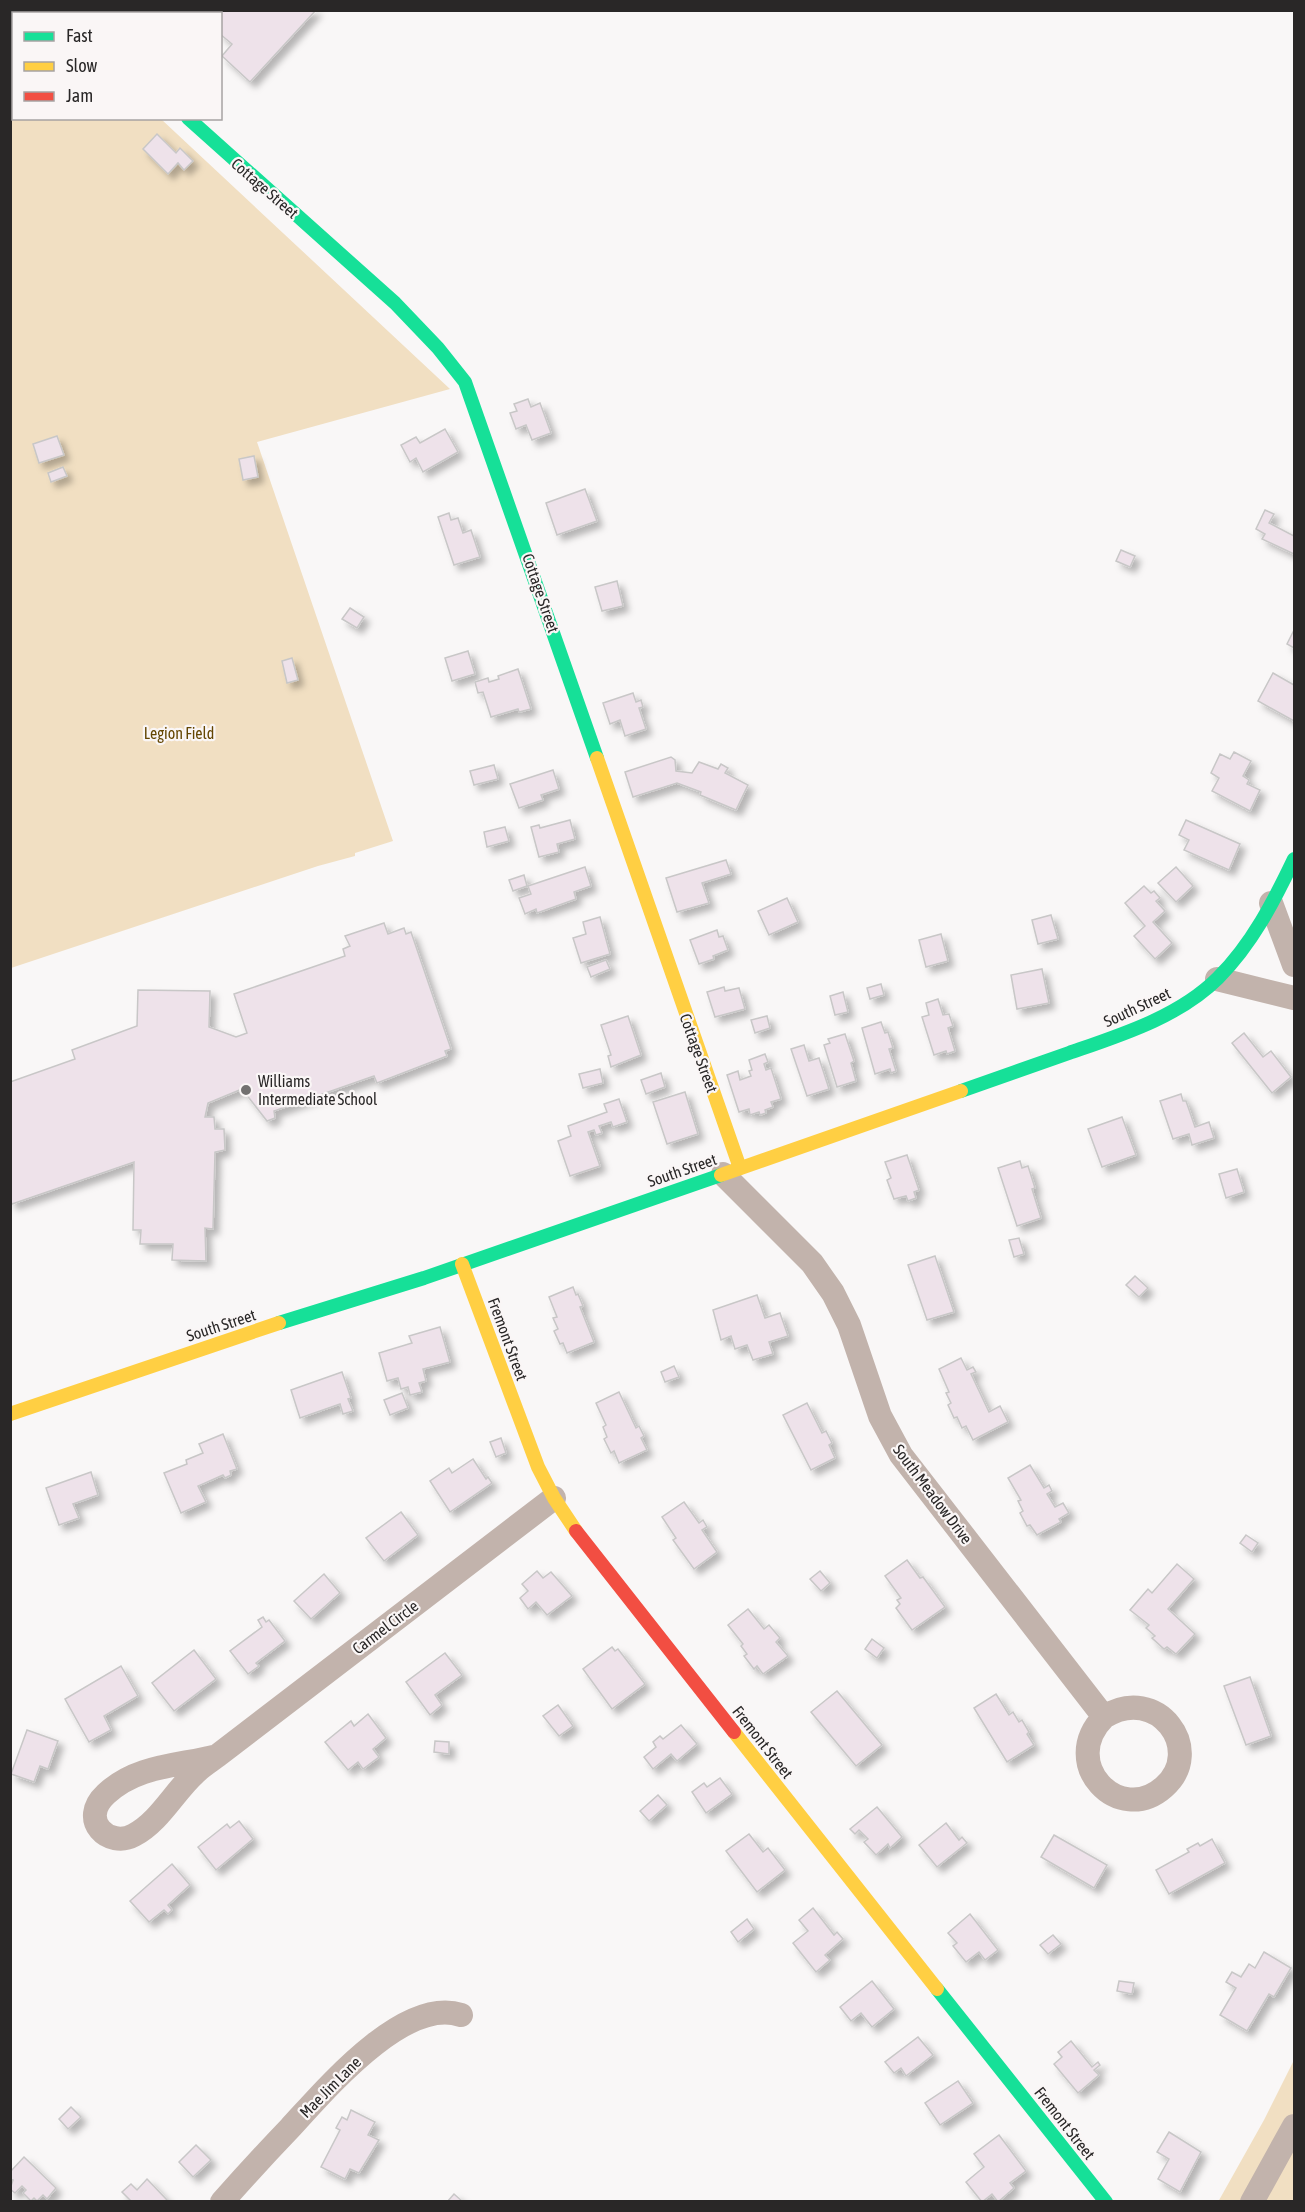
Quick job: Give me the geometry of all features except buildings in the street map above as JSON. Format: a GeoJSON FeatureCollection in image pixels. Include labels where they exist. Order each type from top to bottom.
{"type":"FeatureCollection","features":[{"type":"Feature","properties":{"kind":"street","name":"Cottage Street"},"geometry":{"type":"LineString","coordinates":[[190,120],[395,303],[445,356],[465,382],[541,593],[683,1007],[732,1171]]}},
{"type":"Feature","properties":{"kind":"street","name":"South Street"},"geometry":{"type":"LineString","coordinates":[[10,1414],[238,1336],[462,1264],[1119,1036],[1175,1009],[1217,979],[1237,956],[1271,903],[1294,859]]}},
{"type":"Feature","properties":{"kind":"street"},"geometry":{"type":"LineString","coordinates":[[1271,903],[1294,964]]}},
{"type":"Feature","properties":{"kind":"street"},"geometry":{"type":"LineString","coordinates":[[1217,979],[1294,998]]}},
{"type":"Feature","properties":{"kind":"street","name":"South Meadow Drive"},"geometry":{"type":"LineString","coordinates":[[732,1171],[812,1263],[832,1293],[849,1325],[880,1416],[901,1455],[1104,1717]]}},
{"type":"Feature","properties":{"kind":"street","name":"Fremont Street"},"geometry":{"type":"LineString","coordinates":[[462,1264],[538,1467],[554,1498],[594,1554],[1106,2202]]}},
{"type":"Feature","properties":{"kind":"street","name":"Carmel Circle"},"geometry":{"type":"LineString","coordinates":[[217,1756],[166,1765],[129,1779],[107,1793],[101,1800],[94,1810],[95,1822],[108,1835],[123,1839],[134,1835],[169,1803],[194,1773],[217,1756],[554,1498]]}},
{"type":"Feature","properties":{"kind":"street","name":"Mae Jim Lane"},"geometry":{"type":"LineString","coordinates":[[222,2202],[345,2069],[383,2039],[423,2016],[444,2011],[461,2015]]}},
{"type":"Feature","properties":{"kind":"street"},"geometry":{"type":"LineString","coordinates":[[1252,2202],[1294,2126]]}},
{"type":"Feature","properties":{"kind":"green space","name":"Legion Field"},"geometry":{"type":"Polygon","coordinates":[[[42,10],[45,12],[12,12],[12,120],[162,120],[450,389],[257,442],[393,841],[355,853],[355,856],[318,866],[11,968],[10,11],[42,10]]]}},
{"type":"Feature","properties":{"kind":"green space"},"geometry":{"type":"Polygon","coordinates":[[[1294,2060],[1294,2201],[1218,2202],[1264,2120],[1294,2060]]]}},
{"type":"Feature","properties":{"kind":"traffic: fast"},"geometry":{"type":"LineString","coordinates":[[190,120],[395,303],[438,348],[465,382],[597,758]]}},
{"type":"Feature","properties":{"kind":"traffic: fast"},"geometry":{"type":"LineString","coordinates":[[961,1091],[1129,1032],[1186,1004],[1218,978],[1241,951],[1270,906],[1294,859]]}},
{"type":"Feature","properties":{"kind":"traffic: fast"},"geometry":{"type":"LineString","coordinates":[[279,1323],[424,1278],[721,1175]]}},
{"type":"Feature","properties":{"kind":"traffic: fast"},"geometry":{"type":"LineString","coordinates":[[937,1989],[1106,2202]]}},
{"type":"Feature","properties":{"kind":"traffic: slow"},"geometry":{"type":"LineString","coordinates":[[597,758],[740,1168]]}},
{"type":"Feature","properties":{"kind":"traffic: slow"},"geometry":{"type":"LineString","coordinates":[[721,1175],[961,1091]]}},
{"type":"Feature","properties":{"kind":"traffic: slow"},"geometry":{"type":"LineString","coordinates":[[462,1264],[538,1467],[554,1498],[576,1531]]}},
{"type":"Feature","properties":{"kind":"traffic: slow"},"geometry":{"type":"LineString","coordinates":[[10,1414],[279,1323]]}},
{"type":"Feature","properties":{"kind":"traffic: slow"},"geometry":{"type":"LineString","coordinates":[[734,1732],[937,1989]]}},
{"type":"Feature","properties":{"kind":"traffic: jam"},"geometry":{"type":"LineString","coordinates":[[576,1531],[734,1732]]}},
{"type":"Feature","properties":{"kind":"place","name":"Williams Intermediate School"},"geometry":{"type":"Point","coordinates":[246,1090]}}]}
